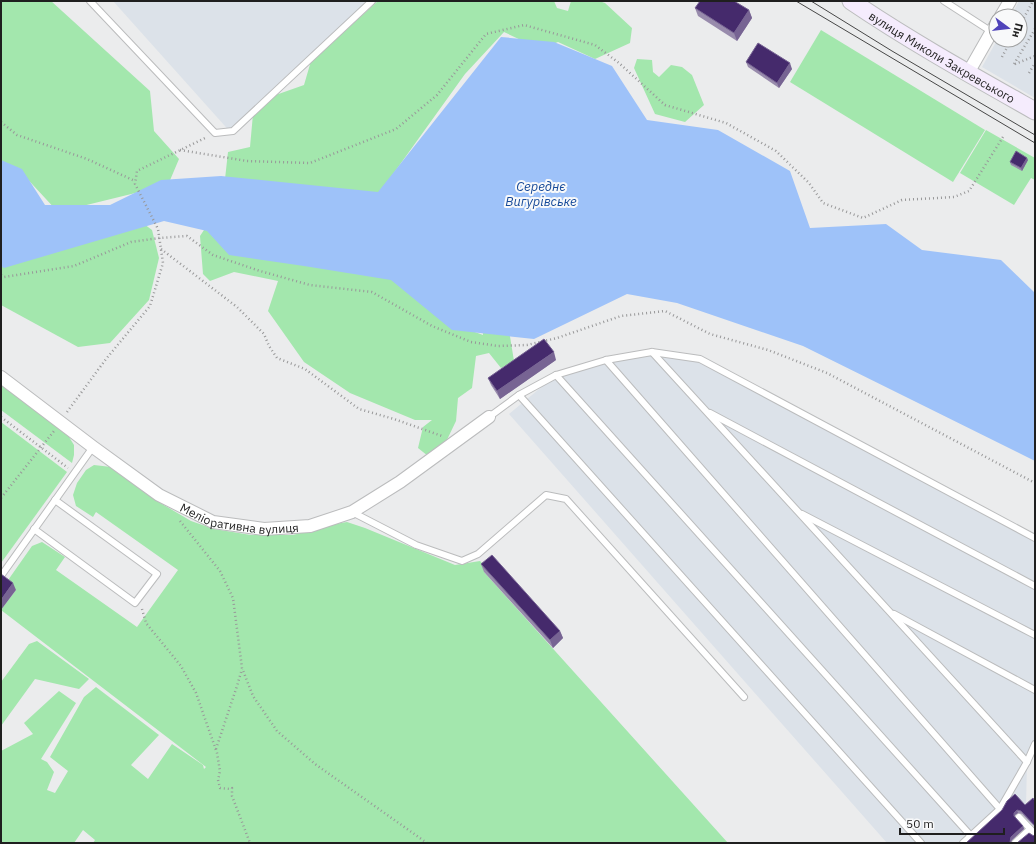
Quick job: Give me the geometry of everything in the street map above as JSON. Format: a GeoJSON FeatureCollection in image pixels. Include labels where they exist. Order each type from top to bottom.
{"type":"FeatureCollection","features":[{"type":"Feature","properties":{"kind":"street","name":"вулиця Миколи Закревського"},"geometry":{"type":"LineString","coordinates":[[851,1],[882,22],[968,74],[1035,111]]}},
{"type":"Feature","properties":{"kind":"street"},"geometry":{"type":"LineString","coordinates":[[968,74],[988,39]]}},
{"type":"Feature","properties":{"kind":"street","name":"Меліоративна вулиця"},"geometry":{"type":"LineString","coordinates":[[1,377],[159,495],[213,522],[264,529],[310,526],[352,512],[400,482],[489,417]]}},
{"type":"Feature","properties":{"kind":"lane"},"geometry":{"type":"LineString","coordinates":[[90,1],[215,133],[233,131],[372,1]]}},
{"type":"Feature","properties":{"kind":"lane"},"geometry":{"type":"LineString","coordinates":[[944,1],[988,25]]}},
{"type":"Feature","properties":{"kind":"lane"},"geometry":{"type":"LineString","coordinates":[[652,352],[1027,762]]}},
{"type":"Feature","properties":{"kind":"lane"},"geometry":{"type":"LineString","coordinates":[[489,417],[519,395],[556,375],[606,360],[652,352],[700,359],[1035,538]]}},
{"type":"Feature","properties":{"kind":"lane"},"geometry":{"type":"LineString","coordinates":[[606,360],[1000,809]]}},
{"type":"Feature","properties":{"kind":"lane"},"geometry":{"type":"LineString","coordinates":[[556,375],[970,836]]}},
{"type":"Feature","properties":{"kind":"lane"},"geometry":{"type":"LineString","coordinates":[[519,395],[921,843]]}},
{"type":"Feature","properties":{"kind":"lane"},"geometry":{"type":"LineString","coordinates":[[706,411],[1035,586]]}},
{"type":"Feature","properties":{"kind":"lane"},"geometry":{"type":"LineString","coordinates":[[1,576],[93,447]]}},
{"type":"Feature","properties":{"kind":"lane"},"geometry":{"type":"LineString","coordinates":[[352,512],[416,545],[462,561],[478,554],[546,496],[566,498],[744,697]]}},
{"type":"Feature","properties":{"kind":"lane"},"geometry":{"type":"LineString","coordinates":[[34,529],[135,603],[157,574],[55,500]]}},
{"type":"Feature","properties":{"kind":"lane"},"geometry":{"type":"LineString","coordinates":[[798,512],[1035,635]]}},
{"type":"Feature","properties":{"kind":"lane"},"geometry":{"type":"LineString","coordinates":[[888,611],[1035,690]]}},
{"type":"Feature","properties":{"kind":"lane"},"geometry":{"type":"LineString","coordinates":[[963,843],[1000,809],[1027,762],[1035,744]]}},
{"type":"Feature","properties":{"kind":"lane"},"geometry":{"type":"LineString","coordinates":[[1015,843],[1033,832],[1019,817]]}},
{"type":"Feature","properties":{"kind":"path"},"geometry":{"type":"LineString","coordinates":[[1028,10],[1033,1]]}},
{"type":"Feature","properties":{"kind":"path"},"geometry":{"type":"LineString","coordinates":[[180,150],[247,161],[310,163],[396,129],[437,95],[486,34],[524,25],[596,45],[619,63],[665,105],[726,123],[776,151],[809,183],[823,203],[863,218],[902,200],[954,197],[969,191],[1003,137]]}},
{"type":"Feature","properties":{"kind":"path"},"geometry":{"type":"LineString","coordinates":[[1035,29],[1014,64],[1035,56]]}},
{"type":"Feature","properties":{"kind":"path"},"geometry":{"type":"LineString","coordinates":[[1002,57],[1007,48]]}},
{"type":"Feature","properties":{"kind":"path"},"geometry":{"type":"LineString","coordinates":[[1030,73],[1035,63]]}},
{"type":"Feature","properties":{"kind":"path"},"geometry":{"type":"LineString","coordinates":[[1,122],[17,135],[87,159],[135,182]]}},
{"type":"Feature","properties":{"kind":"path"},"geometry":{"type":"LineString","coordinates":[[1,498],[61,422],[106,359],[150,306],[163,264],[158,229],[135,182],[137,171],[215,133]]}},
{"type":"Feature","properties":{"kind":"path"},"geometry":{"type":"LineString","coordinates":[[1,275],[4,277],[74,266],[131,242],[187,236],[213,255],[260,271],[310,286],[372,292],[432,326],[471,342],[498,346],[527,345],[557,338],[621,316],[665,311],[710,334],[768,350],[827,373],[1035,483]]}},
{"type":"Feature","properties":{"kind":"path"},"geometry":{"type":"LineString","coordinates":[[161,249],[237,307],[264,334],[269,346],[277,358],[305,369],[359,409],[394,419],[456,441]]}},
{"type":"Feature","properties":{"kind":"path"},"geometry":{"type":"LineString","coordinates":[[1,417],[75,473]]}},
{"type":"Feature","properties":{"kind":"path"},"geometry":{"type":"LineString","coordinates":[[178,518],[220,571],[233,598],[242,668],[253,696],[277,731],[315,764],[426,843]]}},
{"type":"Feature","properties":{"kind":"path"},"geometry":{"type":"LineString","coordinates":[[138,599],[146,623],[181,666],[196,693],[216,749],[220,771],[218,780],[220,788],[232,788],[232,796],[250,843]]}},
{"type":"Feature","properties":{"kind":"path"},"geometry":{"type":"LineString","coordinates":[[216,749],[242,668]]}},
{"type":"Feature","properties":{"kind":"shaded area"},"geometry":{"type":"Polygon","coordinates":[[[113,1],[378,1],[233,135],[113,1]]]}},
{"type":"Feature","properties":{"kind":"shaded area"},"geometry":{"type":"Polygon","coordinates":[[[1019,1],[1035,1],[1035,98],[982,67],[993,48],[1028,48],[1028,8],[1015,8],[1019,1]]]}},
{"type":"Feature","properties":{"kind":"shaded area"},"geometry":{"type":"Polygon","coordinates":[[[652,352],[700,359],[1035,538],[1035,744],[1027,762],[1026,807],[1035,803],[1035,843],[887,843],[509,414],[556,375],[652,352]]]}},
{"type":"Feature","properties":{"kind":"green space"},"geometry":{"type":"Polygon","coordinates":[[[1,1],[51,1],[150,91],[154,131],[179,159],[168,185],[58,212],[20,171],[1,161],[1,1]]]}},
{"type":"Feature","properties":{"kind":"green space"},"geometry":{"type":"Polygon","coordinates":[[[378,1],[554,1],[557,8],[568,11],[571,1],[599,1],[605,3],[632,28],[630,43],[595,59],[558,42],[540,49],[504,32],[465,74],[378,195],[225,179],[228,152],[250,147],[253,114],[270,97],[304,85],[311,61],[378,1]]]}},
{"type":"Feature","properties":{"kind":"green space"},"geometry":{"type":"Polygon","coordinates":[[[821,30],[985,130],[953,182],[790,82],[821,30]]]}},
{"type":"Feature","properties":{"kind":"green space"},"geometry":{"type":"Polygon","coordinates":[[[637,59],[652,60],[653,72],[659,77],[671,65],[682,67],[692,75],[704,105],[685,122],[655,114],[634,68],[637,59]]]}},
{"type":"Feature","properties":{"kind":"green space"},"geometry":{"type":"Polygon","coordinates":[[[986,130],[1035,158],[1035,180],[1031,178],[1014,205],[960,173],[986,130]]]}},
{"type":"Feature","properties":{"kind":"green space"},"geometry":{"type":"Polygon","coordinates":[[[144,224],[152,230],[159,258],[149,300],[110,343],[78,347],[1,305],[1,259],[144,224]]]}},
{"type":"Feature","properties":{"kind":"green space"},"geometry":{"type":"Polygon","coordinates":[[[208,224],[352,248],[464,328],[483,335],[482,316],[507,318],[514,361],[501,368],[489,353],[476,356],[472,388],[458,398],[456,421],[444,446],[428,456],[418,448],[423,427],[432,420],[415,420],[350,393],[304,362],[268,311],[278,281],[234,272],[210,281],[203,274],[200,236],[208,224]]]}},
{"type":"Feature","properties":{"kind":"green space"},"geometry":{"type":"Polygon","coordinates":[[[1,383],[60,427],[69,437],[74,445],[72,463],[1,410],[1,383]]]}},
{"type":"Feature","properties":{"kind":"green space"},"geometry":{"type":"Polygon","coordinates":[[[1,422],[67,472],[1,563],[1,422]]]}},
{"type":"Feature","properties":{"kind":"green space"},"geometry":{"type":"Polygon","coordinates":[[[94,465],[111,467],[157,501],[191,521],[214,529],[251,535],[293,535],[329,525],[347,522],[455,565],[480,561],[488,569],[484,572],[728,843],[93,843],[95,840],[83,830],[74,843],[1,843],[1,751],[33,734],[24,723],[59,691],[76,703],[41,759],[47,762],[54,772],[47,790],[55,793],[68,771],[50,757],[84,697],[96,687],[159,735],[131,765],[148,779],[172,744],[203,765],[204,769],[206,767],[1,610],[16,590],[6,583],[32,546],[42,542],[65,557],[56,570],[137,627],[178,570],[96,512],[93,517],[76,506],[73,495],[77,483],[86,470],[94,465]]]}},
{"type":"Feature","properties":{"kind":"green space"},"geometry":{"type":"Polygon","coordinates":[[[37,641],[89,679],[79,689],[35,679],[1,726],[1,682],[29,644],[37,641]]]}},
{"type":"Feature","properties":{"kind":"water","name":"Середнє Вигурівське"},"geometry":{"type":"Polygon","coordinates":[[[501,37],[554,42],[612,66],[647,120],[718,130],[790,171],[810,228],[886,224],[922,250],[1001,260],[1035,293],[1035,461],[803,346],[677,303],[627,294],[534,339],[452,330],[391,280],[229,255],[207,231],[164,221],[4,268],[1,266],[1,160],[22,169],[45,205],[110,205],[161,180],[221,176],[378,192],[501,37]]]}},
{"type":"Feature","properties":{"kind":"building"},"geometry":{"type":"Polygon","coordinates":[[[700,1],[734,1],[749,10],[734,33],[695,8],[700,1]]]}},
{"type":"Feature","properties":{"kind":"building"},"geometry":{"type":"Polygon","coordinates":[[[758,43],[790,63],[777,83],[746,62],[758,43]]]}},
{"type":"Feature","properties":{"kind":"building"},"geometry":{"type":"Polygon","coordinates":[[[1016,151],[1027,158],[1021,168],[1010,162],[1016,151]]]}},
{"type":"Feature","properties":{"kind":"building"},"geometry":{"type":"Polygon","coordinates":[[[544,339],[554,352],[497,391],[488,378],[544,339]]]}},
{"type":"Feature","properties":{"kind":"building"},"geometry":{"type":"Polygon","coordinates":[[[492,555],[560,631],[550,640],[481,564],[492,555]]]}},
{"type":"Feature","properties":{"kind":"building"},"geometry":{"type":"Polygon","coordinates":[[[1,574],[13,583],[1,600],[1,574]]]}},
{"type":"Feature","properties":{"kind":"building"},"geometry":{"type":"Polygon","coordinates":[[[1015,794],[1025,805],[1033,798],[1035,801],[1035,826],[1021,811],[1017,810],[1014,813],[1014,816],[1023,826],[1011,837],[1011,843],[966,843],[1002,810],[1007,801],[1015,794]]]}},
{"type":"Feature","properties":{"kind":"building"},"geometry":{"type":"Polygon","coordinates":[[[1029,833],[1035,836],[1035,843],[1017,843],[1029,833]]]}},
{"type":"Feature","properties":{"kind":"tram line"},"geometry":{"type":"LineString","coordinates":[[796,1],[1035,143]]}},
{"type":"Feature","properties":{"kind":"tram line"},"geometry":{"type":"LineString","coordinates":[[811,1],[892,51],[1035,135]]}}]}
